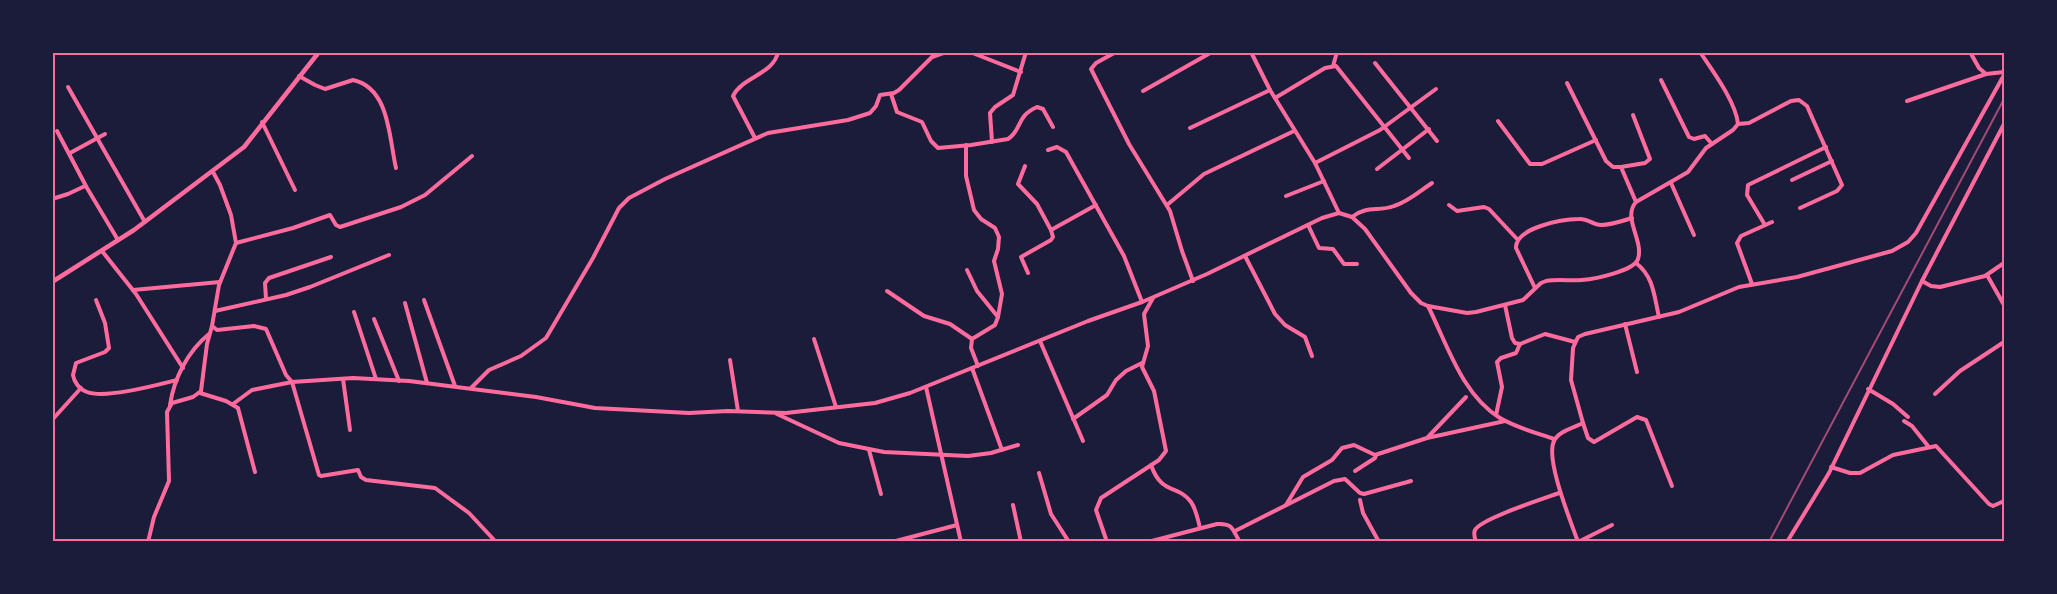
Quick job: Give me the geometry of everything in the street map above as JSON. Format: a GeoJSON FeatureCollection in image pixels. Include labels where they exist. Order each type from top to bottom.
{"type":"FeatureCollection","features":[{"type":"Feature","properties":{"kind":"street"},"geometry":{"type":"LineString","coordinates":[[52,282],[145,222],[244,147],[319,52]]}},
{"type":"Feature","properties":{"kind":"street"},"geometry":{"type":"LineString","coordinates":[[755,138],[733,96],[742,86],[772,63],[778,52]]}},
{"type":"Feature","properties":{"kind":"street"},"geometry":{"type":"LineString","coordinates":[[471,388],[489,370],[520,356],[546,338],[593,258],[618,208],[625,201],[665,179],[755,138],[776,131],[863,116],[873,110],[880,94],[890,94],[899,90],[932,57],[946,52]]}},
{"type":"Feature","properties":{"kind":"street"},"geometry":{"type":"LineString","coordinates":[[970,52],[1021,72]]}},
{"type":"Feature","properties":{"kind":"street"},"geometry":{"type":"LineString","coordinates":[[992,142],[990,113],[995,107],[1013,95],[1026,52]]}},
{"type":"Feature","properties":{"kind":"street"},"geometry":{"type":"LineString","coordinates":[[1116,52],[1096,63],[1091,69],[1129,144],[1167,205],[1193,280]]}},
{"type":"Feature","properties":{"kind":"street"},"geometry":{"type":"LineString","coordinates":[[1142,91],[1212,52]]}},
{"type":"Feature","properties":{"kind":"street"},"geometry":{"type":"LineString","coordinates":[[1252,52],[1270,90],[1294,131],[1316,163],[1339,213]]}},
{"type":"Feature","properties":{"kind":"street"},"geometry":{"type":"LineString","coordinates":[[1333,66],[1337,52]]}},
{"type":"Feature","properties":{"kind":"street"},"geometry":{"type":"LineString","coordinates":[[1700,52],[1720,81],[1738,124]]}},
{"type":"Feature","properties":{"kind":"street"},"geometry":{"type":"LineString","coordinates":[[1970,52],[1979,68],[1986,74]]}},
{"type":"Feature","properties":{"kind":"street"},"geometry":{"type":"LineString","coordinates":[[1375,63],[1412,107],[1437,141]]}},
{"type":"Feature","properties":{"kind":"street"},"geometry":{"type":"LineString","coordinates":[[1275,98],[1325,68],[1336,66],[1409,158]]}},
{"type":"Feature","properties":{"kind":"street"},"geometry":{"type":"LineString","coordinates":[[1672,486],[1646,420],[1637,417],[1594,442],[1588,438],[1571,380],[1575,342],[1585,334],[1679,312],[1729,290],[1752,284],[1797,277],[1892,251],[1908,242],[1916,232],[2004,74],[1986,74],[1906,101]]}},
{"type":"Feature","properties":{"kind":"street"},"geometry":{"type":"LineString","coordinates":[[299,76],[322,88],[330,88],[353,80],[372,90],[379,99],[384,113],[396,168]]}},
{"type":"Feature","properties":{"kind":"street"},"geometry":{"type":"LineString","coordinates":[[1661,80],[1689,137],[1694,139],[1705,136],[1712,144]]}},
{"type":"Feature","properties":{"kind":"street"},"geometry":{"type":"LineString","coordinates":[[1567,83],[1610,166],[1621,167],[1645,163],[1650,159],[1632,115]]}},
{"type":"Feature","properties":{"kind":"street"},"geometry":{"type":"LineString","coordinates":[[68,87],[145,222]]}},
{"type":"Feature","properties":{"kind":"street"},"geometry":{"type":"LineString","coordinates":[[1316,163],[1385,127],[1436,89]]}},
{"type":"Feature","properties":{"kind":"street"},"geometry":{"type":"LineString","coordinates":[[1190,128],[1270,90]]}},
{"type":"Feature","properties":{"kind":"street"},"geometry":{"type":"LineString","coordinates":[[890,94],[897,112],[922,122],[934,146],[938,148],[992,142],[1011,137],[1022,118],[1037,107],[1043,109],[1053,127]]}},
{"type":"Feature","properties":{"kind":"street"},"geometry":{"type":"LineString","coordinates":[[233,404],[252,390],[292,382],[343,379],[376,379],[427,383],[536,397],[595,408],[689,413],[738,411],[776,414],[876,403],[926,387],[1088,321],[1142,302],[1193,280],[1308,225],[1339,213],[1352,217],[1374,239],[1411,293],[1421,303],[1467,313],[1476,312],[1528,297],[1535,288],[1546,281],[1582,280],[1628,269],[1636,262],[1639,252],[1631,211],[1636,202],[1688,172],[1712,144],[1733,130],[1738,124],[1749,123],[1791,100],[1799,100],[1807,106],[1841,181],[1840,188],[1800,208]]}},
{"type":"Feature","properties":{"kind":"street"},"geometry":{"type":"LineString","coordinates":[[1498,121],[1530,164],[1542,164],[1596,140]]}},
{"type":"Feature","properties":{"kind":"street"},"geometry":{"type":"LineString","coordinates":[[262,122],[294,190]]}},
{"type":"Feature","properties":{"kind":"street"},"geometry":{"type":"LineString","coordinates":[[1787,542],[1832,467],[1868,389],[1922,281],[2004,124]]}},
{"type":"Feature","properties":{"kind":"street"},"geometry":{"type":"LineString","coordinates":[[1378,169],[1428,129]]}},
{"type":"Feature","properties":{"kind":"street"},"geometry":{"type":"LineString","coordinates":[[57,131],[70,153],[85,186],[118,240]]}},
{"type":"Feature","properties":{"kind":"street"},"geometry":{"type":"LineString","coordinates":[[1167,205],[1204,174],[1294,131]]}},
{"type":"Feature","properties":{"kind":"street"},"geometry":{"type":"LineString","coordinates":[[70,153],[105,134]]}},
{"type":"Feature","properties":{"kind":"street"},"geometry":{"type":"LineString","coordinates":[[966,145],[966,176],[974,210],[981,219],[995,228],[999,237],[994,261],[1002,294],[996,325],[972,339]]}},
{"type":"Feature","properties":{"kind":"street"},"geometry":{"type":"LineString","coordinates":[[1048,150],[1057,147],[1066,152],[1124,256],[1142,302]]}},
{"type":"Feature","properties":{"kind":"street"},"geometry":{"type":"LineString","coordinates":[[1765,225],[1748,195],[1748,184],[1826,147]]}},
{"type":"Feature","properties":{"kind":"street"},"geometry":{"type":"LineString","coordinates":[[236,243],[293,228],[330,215],[336,226],[340,227],[401,207],[431,190],[472,156]]}},
{"type":"Feature","properties":{"kind":"street"},"geometry":{"type":"LineString","coordinates":[[1792,180],[1832,161]]}},
{"type":"Feature","properties":{"kind":"street"},"geometry":{"type":"LineString","coordinates":[[1025,166],[1018,184],[1038,204],[1053,237],[1021,257],[1028,273]]}},
{"type":"Feature","properties":{"kind":"street"},"geometry":{"type":"LineString","coordinates":[[1621,167],[1636,202]]}},
{"type":"Feature","properties":{"kind":"street"},"geometry":{"type":"LineString","coordinates":[[170,405],[193,398],[200,393],[220,282],[236,243],[231,216],[220,185],[212,172]]}},
{"type":"Feature","properties":{"kind":"street"},"geometry":{"type":"LineString","coordinates":[[1286,196],[1324,181]]}},
{"type":"Feature","properties":{"kind":"street"},"geometry":{"type":"LineString","coordinates":[[1671,182],[1694,235]]}},
{"type":"Feature","properties":{"kind":"street"},"geometry":{"type":"LineString","coordinates":[[1352,217],[1363,210],[1391,208],[1432,183]]}},
{"type":"Feature","properties":{"kind":"street"},"geometry":{"type":"LineString","coordinates":[[52,199],[85,186]]}},
{"type":"Feature","properties":{"kind":"street"},"geometry":{"type":"LineString","coordinates":[[1051,230],[1096,205]]}},
{"type":"Feature","properties":{"kind":"street"},"geometry":{"type":"LineString","coordinates":[[1449,205],[1457,211],[1489,208],[1517,239]]}},
{"type":"Feature","properties":{"kind":"street"},"geometry":{"type":"LineString","coordinates":[[1535,288],[1516,248],[1517,239],[1524,233],[1574,219],[1586,220],[1599,225],[1632,218]]}},
{"type":"Feature","properties":{"kind":"street"},"geometry":{"type":"LineString","coordinates":[[1752,284],[1737,243],[1741,236],[1772,222]]}},
{"type":"Feature","properties":{"kind":"street"},"geometry":{"type":"LineString","coordinates":[[1308,225],[1319,248],[1333,249],[1344,264],[1357,264]]}},
{"type":"Feature","properties":{"kind":"street"},"geometry":{"type":"LineString","coordinates":[[102,251],[133,290],[183,368]]}},
{"type":"Feature","properties":{"kind":"street"},"geometry":{"type":"LineString","coordinates":[[215,311],[310,287],[389,255]]}},
{"type":"Feature","properties":{"kind":"street"},"geometry":{"type":"LineString","coordinates":[[1244,256],[1275,314],[1285,326],[1305,337],[1312,356]]}},
{"type":"Feature","properties":{"kind":"street"},"geometry":{"type":"LineString","coordinates":[[266,299],[266,282],[269,278],[331,257]]}},
{"type":"Feature","properties":{"kind":"street"},"geometry":{"type":"LineString","coordinates":[[1636,262],[1647,272],[1650,279],[1659,317]]}},
{"type":"Feature","properties":{"kind":"street"},"geometry":{"type":"LineString","coordinates":[[1922,281],[1931,286],[1940,287],[1987,276],[2004,263]]}},
{"type":"Feature","properties":{"kind":"street"},"geometry":{"type":"LineString","coordinates":[[967,270],[977,291],[998,317]]}},
{"type":"Feature","properties":{"kind":"street"},"geometry":{"type":"LineString","coordinates":[[1987,276],[2004,305]]}},
{"type":"Feature","properties":{"kind":"street"},"geometry":{"type":"LineString","coordinates":[[133,290],[220,282]]}},
{"type":"Feature","properties":{"kind":"street"},"geometry":{"type":"LineString","coordinates":[[887,292],[924,316],[950,324],[972,339]]}},
{"type":"Feature","properties":{"kind":"street"},"geometry":{"type":"LineString","coordinates":[[1107,542],[1096,510],[1100,498],[1151,465],[1164,455],[1166,451],[1154,391],[1145,374],[1142,362],[1148,346],[1144,314],[1154,297]]}},
{"type":"Feature","properties":{"kind":"street"},"geometry":{"type":"LineString","coordinates":[[96,300],[105,323],[109,348],[105,352],[76,363],[73,377],[81,388],[88,392],[105,393],[146,388],[176,380]]}},
{"type":"Feature","properties":{"kind":"street"},"geometry":{"type":"LineString","coordinates":[[424,300],[455,386]]}},
{"type":"Feature","properties":{"kind":"street"},"geometry":{"type":"LineString","coordinates":[[405,302],[427,383]]}},
{"type":"Feature","properties":{"kind":"street"},"geometry":{"type":"LineString","coordinates":[[1505,305],[1515,344],[1520,344],[1544,334],[1575,342]]}},
{"type":"Feature","properties":{"kind":"street"},"geometry":{"type":"LineString","coordinates":[[1428,306],[1469,388],[1478,401],[1505,421],[1554,439]]}},
{"type":"Feature","properties":{"kind":"street"},"geometry":{"type":"LineString","coordinates":[[354,312],[376,379]]}},
{"type":"Feature","properties":{"kind":"street"},"geometry":{"type":"LineString","coordinates":[[374,319],[399,381]]}},
{"type":"Feature","properties":{"kind":"street"},"geometry":{"type":"LineString","coordinates":[[1626,324],[1637,372]]}},
{"type":"Feature","properties":{"kind":"street"},"geometry":{"type":"LineString","coordinates":[[212,326],[217,330],[250,327],[266,329],[286,375],[292,382],[319,475],[358,470],[361,477],[366,480],[435,488],[469,513],[496,542]]}},
{"type":"Feature","properties":{"kind":"street"},"geometry":{"type":"LineString","coordinates":[[148,542],[154,517],[169,481],[166,415],[176,380],[196,346],[210,333]]}},
{"type":"Feature","properties":{"kind":"street"},"geometry":{"type":"LineString","coordinates":[[814,339],[836,407]]}},
{"type":"Feature","properties":{"kind":"street"},"geometry":{"type":"LineString","coordinates":[[972,339],[971,348],[978,366]]}},
{"type":"Feature","properties":{"kind":"street"},"geometry":{"type":"LineString","coordinates":[[1040,341],[1083,442]]}},
{"type":"Feature","properties":{"kind":"street"},"geometry":{"type":"LineString","coordinates":[[1935,394],[1960,371],[2004,342]]}},
{"type":"Feature","properties":{"kind":"street"},"geometry":{"type":"LineString","coordinates":[[1496,415],[1502,387],[1497,362],[1501,358],[1516,353],[1520,344]]}},
{"type":"Feature","properties":{"kind":"street"},"geometry":{"type":"LineString","coordinates":[[730,360],[738,411]]}},
{"type":"Feature","properties":{"kind":"street"},"geometry":{"type":"LineString","coordinates":[[1074,419],[1107,395],[1116,380],[1126,371],[1142,362]]}},
{"type":"Feature","properties":{"kind":"street"},"geometry":{"type":"LineString","coordinates":[[972,368],[1002,450]]}},
{"type":"Feature","properties":{"kind":"street"},"geometry":{"type":"LineString","coordinates":[[343,379],[350,430]]}},
{"type":"Feature","properties":{"kind":"street"},"geometry":{"type":"LineString","coordinates":[[926,387],[961,542]]}},
{"type":"Feature","properties":{"kind":"street"},"geometry":{"type":"LineString","coordinates":[[52,420],[81,388]]}},
{"type":"Feature","properties":{"kind":"street"},"geometry":{"type":"LineString","coordinates":[[1868,389],[1893,404],[1908,417]]}},
{"type":"Feature","properties":{"kind":"street"},"geometry":{"type":"LineString","coordinates":[[200,393],[233,404],[240,413],[255,472]]}},
{"type":"Feature","properties":{"kind":"street"},"geometry":{"type":"LineString","coordinates":[[1427,438],[1466,397]]}},
{"type":"Feature","properties":{"kind":"street"},"geometry":{"type":"LineString","coordinates":[[776,414],[839,443],[869,450],[941,455],[980,455],[1018,445]]}},
{"type":"Feature","properties":{"kind":"street"},"geometry":{"type":"LineString","coordinates":[[1355,471],[1376,455],[1427,438],[1505,421]]}},
{"type":"Feature","properties":{"kind":"street"},"geometry":{"type":"LineString","coordinates":[[1904,421],[1912,426],[1928,446]]}},
{"type":"Feature","properties":{"kind":"street"},"geometry":{"type":"LineString","coordinates":[[1583,423],[1561,433],[1554,439],[1552,452],[1559,493],[1578,542],[1612,525]]}},
{"type":"Feature","properties":{"kind":"street"},"geometry":{"type":"LineString","coordinates":[[1286,506],[1303,476],[1332,460],[1342,448],[1354,444],[1376,455]]}},
{"type":"Feature","properties":{"kind":"street"},"geometry":{"type":"LineString","coordinates":[[1832,467],[1850,474],[1860,473],[1894,455],[1928,446],[1938,448],[1988,504],[1993,506],[2004,501]]}},
{"type":"Feature","properties":{"kind":"street"},"geometry":{"type":"LineString","coordinates":[[869,450],[881,494]]}},
{"type":"Feature","properties":{"kind":"street"},"geometry":{"type":"LineString","coordinates":[[1151,465],[1158,481],[1166,488],[1184,496],[1190,501],[1200,528]]}},
{"type":"Feature","properties":{"kind":"street"},"geometry":{"type":"LineString","coordinates":[[1039,473],[1050,514],[1069,542]]}},
{"type":"Feature","properties":{"kind":"street"},"geometry":{"type":"LineString","coordinates":[[1235,531],[1341,479],[1345,479],[1360,493],[1364,494],[1411,481]]}},
{"type":"Feature","properties":{"kind":"street"},"geometry":{"type":"LineString","coordinates":[[1476,542],[1475,530],[1486,520],[1559,493]]}},
{"type":"Feature","properties":{"kind":"street"},"geometry":{"type":"LineString","coordinates":[[1360,500],[1363,512],[1379,542]]}},
{"type":"Feature","properties":{"kind":"street"},"geometry":{"type":"LineString","coordinates":[[1013,505],[1021,542]]}},
{"type":"Feature","properties":{"kind":"street"},"geometry":{"type":"LineString","coordinates":[[1148,542],[1200,528],[1226,524],[1235,531],[1240,542]]}},
{"type":"Feature","properties":{"kind":"street"},"geometry":{"type":"LineString","coordinates":[[892,542],[957,525]]}},
{"type":"Feature","properties":{"kind":"railway"},"geometry":{"type":"LineString","coordinates":[[1769,542],[2004,99]]}}]}
